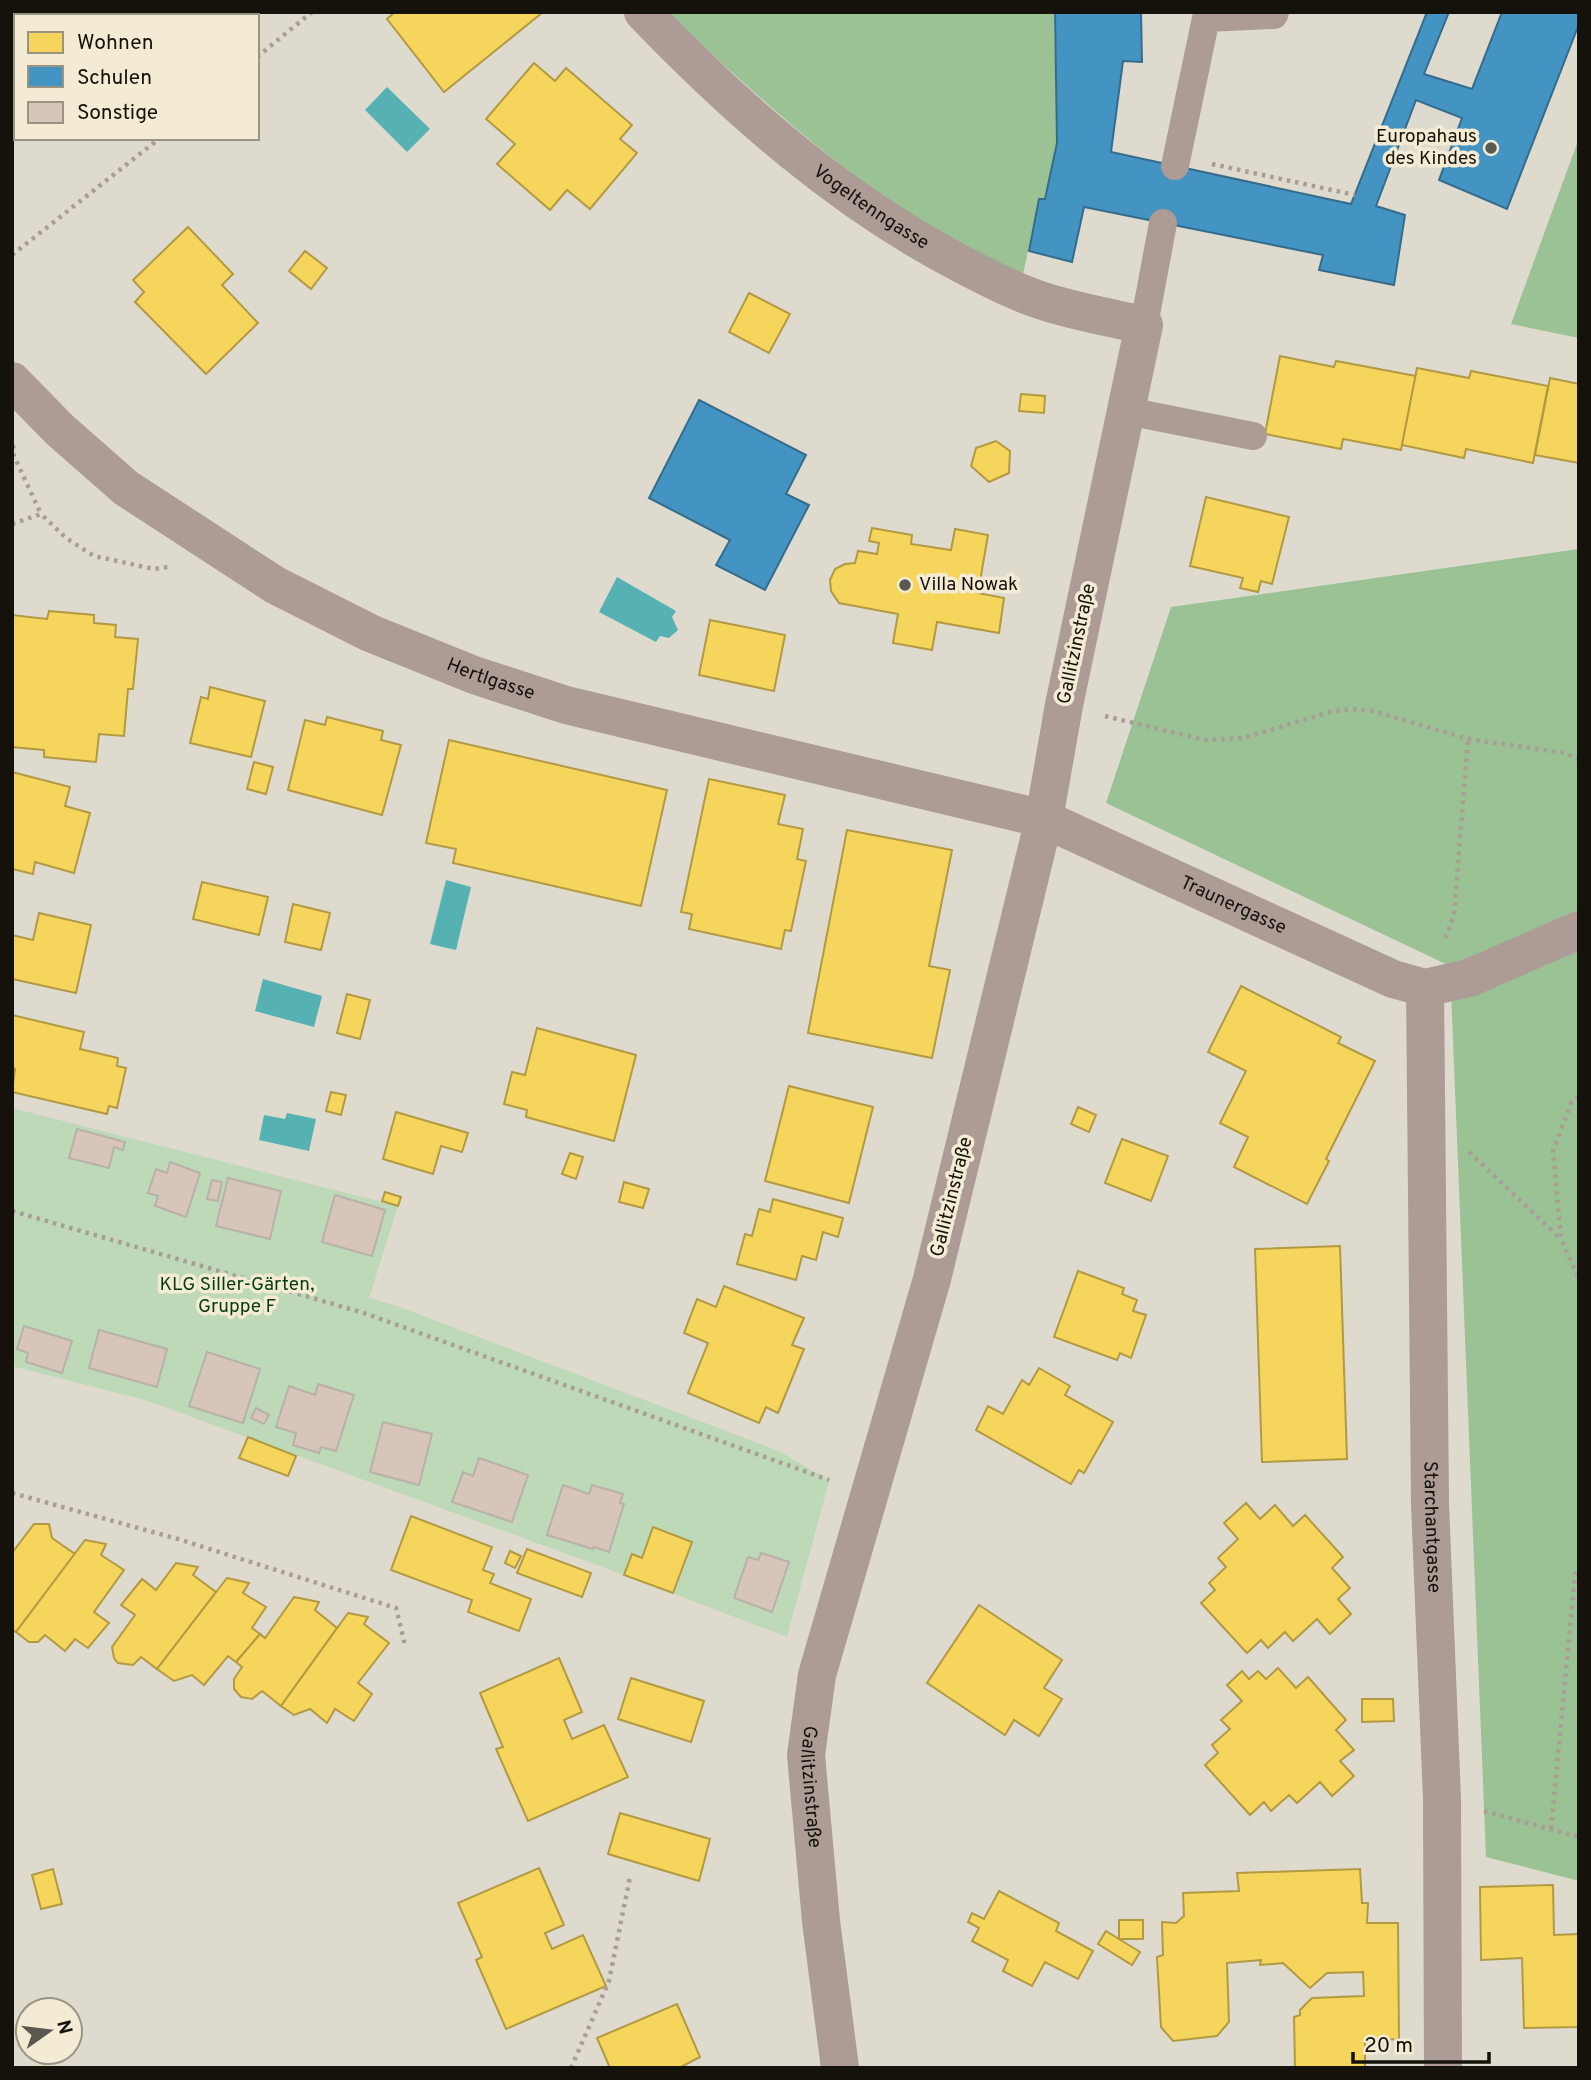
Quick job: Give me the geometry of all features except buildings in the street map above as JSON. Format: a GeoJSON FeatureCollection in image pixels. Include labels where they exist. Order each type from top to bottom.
{"type":"FeatureCollection","features":[{"type":"Feature","properties":{"kind":"street","name":"Vogeltenngasse"},"geometry":{"type":"LineString","coordinates":[[643,12],[688,60],[803,161],[916,240],[996,282],[1044,302],[1144,325]]}},
{"type":"Feature","properties":{"kind":"street","name":"Gallitzinstraße"},"geometry":{"type":"LineString","coordinates":[[840,2068],[818,1897],[806,1755],[817,1675],[932,1279],[1044,819],[1064,705],[1144,325]]}},
{"type":"Feature","properties":{"kind":"street","name":"Hertlgasse"},"geometry":{"type":"LineString","coordinates":[[12,381],[60,430],[126,488],[275,585],[370,633],[474,675],[566,705],[1044,819]]}},
{"type":"Feature","properties":{"kind":"street","name":"Traunergasse"},"geometry":{"type":"LineString","coordinates":[[1044,819],[1394,979],[1425,988]]}},
{"type":"Feature","properties":{"kind":"street"},"geometry":{"type":"LineString","coordinates":[[1425,988],[1469,978],[1579,930]]}},
{"type":"Feature","properties":{"kind":"street","name":"Starchantgasse"},"geometry":{"type":"LineString","coordinates":[[1425,988],[1430,1504],[1442,1799],[1443,2068]]}},
{"type":"Feature","properties":{"kind":"lane"},"geometry":{"type":"LineString","coordinates":[[1176,161],[1206,18],[1274,15],[1275,12]]}},
{"type":"Feature","properties":{"kind":"lane"},"geometry":{"type":"LineString","coordinates":[[1144,325],[1163,223]]}},
{"type":"Feature","properties":{"kind":"lane"},"geometry":{"type":"LineString","coordinates":[[1127,411],[1253,436]]}},
{"type":"Feature","properties":{"kind":"path"},"geometry":{"type":"LineString","coordinates":[[259,55],[312,12]]}},
{"type":"Feature","properties":{"kind":"path"},"geometry":{"type":"LineString","coordinates":[[12,256],[157,140]]}},
{"type":"Feature","properties":{"kind":"path"},"geometry":{"type":"LineString","coordinates":[[1176,161],[1355,195]]}},
{"type":"Feature","properties":{"kind":"path"},"geometry":{"type":"LineString","coordinates":[[12,441],[14,456],[41,514],[66,538],[94,556],[154,569],[174,566]]}},
{"type":"Feature","properties":{"kind":"path"},"geometry":{"type":"LineString","coordinates":[[12,524],[41,514]]}},
{"type":"Feature","properties":{"kind":"path"},"geometry":{"type":"LineString","coordinates":[[1064,705],[1204,740],[1244,738],[1329,712],[1351,709],[1373,711],[1468,739],[1565,753],[1579,760]]}},
{"type":"Feature","properties":{"kind":"path"},"geometry":{"type":"LineString","coordinates":[[1425,988],[1454,916],[1468,739]]}},
{"type":"Feature","properties":{"kind":"path"},"geometry":{"type":"LineString","coordinates":[[1579,1097],[1572,1101],[1553,1151],[1561,1239],[1579,1279]]}},
{"type":"Feature","properties":{"kind":"path"},"geometry":{"type":"LineString","coordinates":[[1426,1115],[1502,1181],[1561,1239]]}},
{"type":"Feature","properties":{"kind":"path"},"geometry":{"type":"LineString","coordinates":[[12,1211],[364,1313],[827,1480]]}},
{"type":"Feature","properties":{"kind":"path"},"geometry":{"type":"LineString","coordinates":[[12,1493],[178,1539],[396,1608],[405,1645]]}},
{"type":"Feature","properties":{"kind":"path"},"geometry":{"type":"LineString","coordinates":[[1551,1829],[1575,1575],[1579,1568]]}},
{"type":"Feature","properties":{"kind":"path"},"geometry":{"type":"LineString","coordinates":[[1442,1799],[1579,1837]]}},
{"type":"Feature","properties":{"kind":"path"},"geometry":{"type":"LineString","coordinates":[[571,2068],[609,1981],[631,1877]]}},
{"type":"Feature","properties":{"kind":"green space"},"geometry":{"type":"Polygon","coordinates":[[[666,12],[1054,12],[1057,143],[1044,199],[1039,199],[1022,279],[917,219],[871,188],[781,116],[666,12]]]}},
{"type":"Feature","properties":{"kind":"green space"},"geometry":{"type":"Polygon","coordinates":[[[1579,138],[1579,338],[1511,324],[1579,138]]]}},
{"type":"Feature","properties":{"kind":"green space"},"geometry":{"type":"Polygon","coordinates":[[[1579,549],[1579,1881],[1486,1857],[1450,966],[1106,803],[1171,607],[1579,549]]]}},
{"type":"Feature","properties":{"kind":"green space","name":"KLG Siller-Gärten, Gruppe F"},"geometry":{"type":"Polygon","coordinates":[[[12,1108],[398,1206],[369,1298],[397,1306],[779,1451],[827,1479],[830,1478],[787,1637],[145,1400],[12,1366],[12,1108]]]}},
{"type":"Feature","properties":{"kind":"water"},"geometry":{"type":"Polygon","coordinates":[[[387,87],[430,129],[407,152],[365,110],[387,87]]]}},
{"type":"Feature","properties":{"kind":"water"},"geometry":{"type":"Polygon","coordinates":[[[617,577],[676,611],[672,617],[678,630],[669,638],[660,636],[656,642],[599,612],[617,577]]]}},
{"type":"Feature","properties":{"kind":"water"},"geometry":{"type":"Polygon","coordinates":[[[446,880],[471,887],[456,950],[430,944],[446,880]]]}},
{"type":"Feature","properties":{"kind":"water"},"geometry":{"type":"Polygon","coordinates":[[[263,979],[322,996],[314,1027],[255,1011],[263,979]]]}},
{"type":"Feature","properties":{"kind":"water"},"geometry":{"type":"Polygon","coordinates":[[[287,1113],[316,1119],[309,1151],[259,1140],[264,1115],[285,1119],[287,1113]]]}},
{"type":"Feature","properties":{"kind":"place","name":"Europahaus des Kindes"},"geometry":{"type":"Point","coordinates":[1491,148]}},
{"type":"Feature","properties":{"kind":"place","name":"Villa Nowak"},"geometry":{"type":"Point","coordinates":[905,585]}}]}
